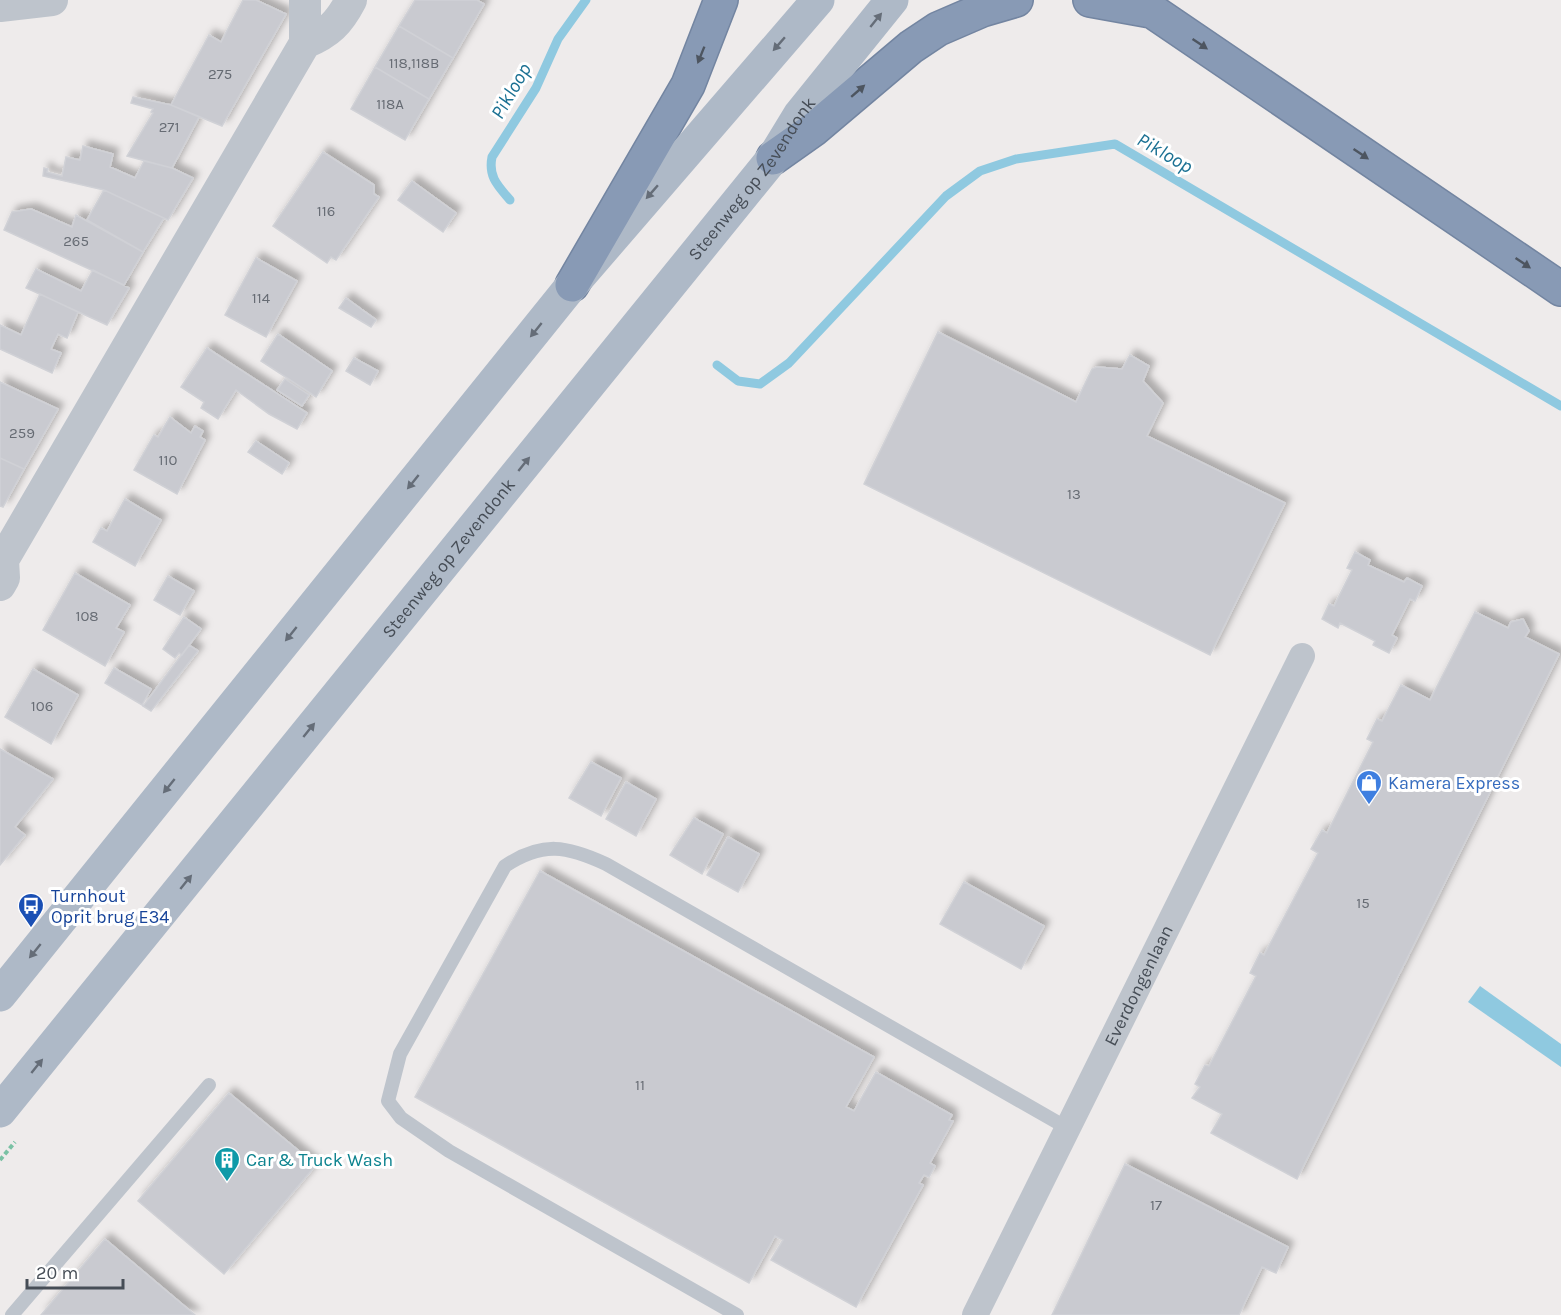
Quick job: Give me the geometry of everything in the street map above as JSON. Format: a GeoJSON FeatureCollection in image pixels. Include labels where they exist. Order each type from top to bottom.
{"type":"FeatureCollection","features":[{"type":"Feature","properties":{"kind":"highway"},"geometry":{"type":"LineString","coordinates":[[572,285],[688,85],[721,0]]}},
{"type":"Feature","properties":{"kind":"highway"},"geometry":{"type":"LineString","coordinates":[[773,158],[814,129],[920,41],[938,29],[982,10],[1016,0]]}},
{"type":"Feature","properties":{"kind":"highway"},"geometry":{"type":"LineString","coordinates":[[1090,0],[1144,6],[1561,289]]}},
{"type":"Feature","properties":{"kind":"main road"},"geometry":{"type":"LineString","coordinates":[[0,995],[572,285],[818,0]]}},
{"type":"Feature","properties":{"kind":"main road","name":"Steenweg op Zevendonk"},"geometry":{"type":"LineString","coordinates":[[0,1111],[773,158],[800,114],[892,0]]}},
{"type":"Feature","properties":{"kind":"street"},"geometry":{"type":"LineString","coordinates":[[0,6],[52,0]]}},
{"type":"Feature","properties":{"kind":"street"},"geometry":{"type":"LineString","coordinates":[[1,568],[305,43],[305,0]]}},
{"type":"Feature","properties":{"kind":"street"},"geometry":{"type":"LineString","coordinates":[[305,43],[324,36],[338,24],[351,0]]}},
{"type":"Feature","properties":{"kind":"street","name":"Everdongenlaan"},"geometry":{"type":"LineString","coordinates":[[975,1315],[1302,656]]}},
{"type":"Feature","properties":{"kind":"lane"},"geometry":{"type":"LineString","coordinates":[[737,1315],[449,1151],[401,1118],[388,1101],[400,1054],[505,866],[522,855],[544,848],[574,849],[606,864],[1069,1129]]}},
{"type":"Feature","properties":{"kind":"lane"},"geometry":{"type":"LineString","coordinates":[[12,1315],[209,1085]]}},
{"type":"Feature","properties":{"kind":"water"},"geometry":{"type":"Polygon","coordinates":[[[1480,986],[1561,1044],[1561,1067],[1468,1002],[1480,986]]]}},
{"type":"Feature","properties":{"kind":"building"},"geometry":{"type":"Polygon","coordinates":[[[243,0],[256,0],[286,14],[222,126],[171,105],[209,35],[221,42],[243,0]]]}},
{"type":"Feature","properties":{"kind":"building"},"geometry":{"type":"Polygon","coordinates":[[[415,0],[477,0],[484,4],[453,58],[399,26],[415,0]]]}},
{"type":"Feature","properties":{"kind":"building"},"geometry":{"type":"Polygon","coordinates":[[[399,26],[453,58],[429,99],[375,67],[399,26]]]}},
{"type":"Feature","properties":{"kind":"building"},"geometry":{"type":"Polygon","coordinates":[[[375,67],[429,99],[405,140],[351,109],[375,67]]]}},
{"type":"Feature","properties":{"kind":"building"},"geometry":{"type":"Polygon","coordinates":[[[133,97],[171,105],[199,117],[172,168],[127,156],[153,113],[151,112],[153,109],[131,103],[133,97]]]}},
{"type":"Feature","properties":{"kind":"building"},"geometry":{"type":"Polygon","coordinates":[[[83,146],[113,154],[110,167],[135,178],[144,161],[172,168],[193,178],[168,220],[104,190],[43,176],[44,168],[48,169],[47,172],[62,176],[66,157],[80,160],[83,146]]]}},
{"type":"Feature","properties":{"kind":"building"},"geometry":{"type":"Polygon","coordinates":[[[323,152],[374,185],[374,194],[379,197],[336,260],[331,257],[327,263],[273,226],[323,152]]]}},
{"type":"Feature","properties":{"kind":"building"},"geometry":{"type":"Polygon","coordinates":[[[412,181],[456,213],[443,232],[398,200],[412,181]]]}},
{"type":"Feature","properties":{"kind":"building"},"geometry":{"type":"Polygon","coordinates":[[[104,190],[164,218],[143,252],[87,220],[104,190]]]}},
{"type":"Feature","properties":{"kind":"building"},"geometry":{"type":"Polygon","coordinates":[[[31,209],[72,227],[76,215],[143,252],[124,285],[4,230],[12,212],[31,209]]]}},
{"type":"Feature","properties":{"kind":"building"},"geometry":{"type":"Polygon","coordinates":[[[256,258],[297,281],[266,337],[225,315],[256,258]]]}},
{"type":"Feature","properties":{"kind":"building"},"geometry":{"type":"Polygon","coordinates":[[[36,269],[81,291],[93,270],[129,288],[107,325],[26,288],[36,269]]]}},
{"type":"Feature","properties":{"kind":"building"},"geometry":{"type":"Polygon","coordinates":[[[40,294],[78,312],[67,338],[58,334],[51,349],[61,353],[52,373],[0,349],[0,325],[21,335],[40,294]]]}},
{"type":"Feature","properties":{"kind":"building"},"geometry":{"type":"Polygon","coordinates":[[[346,298],[376,320],[371,327],[339,308],[346,298]]]}},
{"type":"Feature","properties":{"kind":"building"},"geometry":{"type":"Polygon","coordinates":[[[938,332],[1076,402],[1092,369],[1097,367],[1122,369],[1130,355],[1149,366],[1143,381],[1163,403],[1147,436],[1285,503],[1210,655],[864,484],[938,332]]]}},
{"type":"Feature","properties":{"kind":"building"},"geometry":{"type":"Polygon","coordinates":[[[278,334],[332,371],[316,397],[261,361],[278,334]]]}},
{"type":"Feature","properties":{"kind":"building"},"geometry":{"type":"Polygon","coordinates":[[[207,348],[307,413],[297,429],[269,414],[236,390],[218,419],[201,408],[204,402],[181,387],[207,348]]]}},
{"type":"Feature","properties":{"kind":"building"},"geometry":{"type":"Polygon","coordinates":[[[354,358],[378,371],[370,385],[346,371],[354,358]]]}},
{"type":"Feature","properties":{"kind":"building"},"geometry":{"type":"Polygon","coordinates":[[[285,379],[309,395],[302,406],[277,390],[285,379]]]}},
{"type":"Feature","properties":{"kind":"building"},"geometry":{"type":"Polygon","coordinates":[[[0,382],[58,409],[24,469],[0,458],[0,382]]]}},
{"type":"Feature","properties":{"kind":"building"},"geometry":{"type":"Polygon","coordinates":[[[170,417],[191,433],[195,426],[203,431],[200,437],[205,440],[177,494],[134,470],[154,435],[158,437],[170,417]]]}},
{"type":"Feature","properties":{"kind":"building"},"geometry":{"type":"Polygon","coordinates":[[[256,441],[289,463],[282,474],[248,452],[256,441]]]}},
{"type":"Feature","properties":{"kind":"building"},"geometry":{"type":"Polygon","coordinates":[[[0,458],[24,469],[3,507],[0,506],[0,458]]]}},
{"type":"Feature","properties":{"kind":"building"},"geometry":{"type":"Polygon","coordinates":[[[125,499],[161,520],[135,566],[93,542],[101,528],[107,531],[125,499]]]}},
{"type":"Feature","properties":{"kind":"building"},"geometry":{"type":"Polygon","coordinates":[[[1355,552],[1370,560],[1368,565],[1404,582],[1407,578],[1422,586],[1415,601],[1410,599],[1392,635],[1397,638],[1389,653],[1373,645],[1375,641],[1340,623],[1338,628],[1322,619],[1329,604],[1334,606],[1352,570],[1347,568],[1355,552]]]}},
{"type":"Feature","properties":{"kind":"building"},"geometry":{"type":"Polygon","coordinates":[[[75,573],[130,605],[116,628],[124,632],[105,666],[43,630],[75,573]]]}},
{"type":"Feature","properties":{"kind":"building"},"geometry":{"type":"Polygon","coordinates":[[[168,576],[194,591],[180,615],[154,600],[168,576]]]}},
{"type":"Feature","properties":{"kind":"building"},"geometry":{"type":"Polygon","coordinates":[[[1475,612],[1508,628],[1511,622],[1523,619],[1529,631],[1525,637],[1559,654],[1297,1179],[1211,1133],[1222,1114],[1192,1098],[1200,1087],[1195,1084],[1205,1065],[1209,1066],[1256,976],[1250,973],[1260,953],[1264,955],[1318,853],[1311,849],[1322,830],[1327,833],[1373,742],[1367,739],[1377,719],[1382,721],[1401,685],[1430,700],[1475,612]]]}},
{"type":"Feature","properties":{"kind":"building"},"geometry":{"type":"Polygon","coordinates":[[[184,617],[201,629],[182,655],[179,653],[175,658],[163,649],[184,617]]]}},
{"type":"Feature","properties":{"kind":"building"},"geometry":{"type":"Polygon","coordinates":[[[189,645],[198,651],[151,711],[143,706],[189,645]]]}},
{"type":"Feature","properties":{"kind":"building"},"geometry":{"type":"Polygon","coordinates":[[[114,668],[151,689],[142,705],[105,683],[114,668]]]}},
{"type":"Feature","properties":{"kind":"building"},"geometry":{"type":"Polygon","coordinates":[[[33,669],[78,695],[51,744],[5,717],[33,669]]]}},
{"type":"Feature","properties":{"kind":"building"},"geometry":{"type":"Polygon","coordinates":[[[0,749],[53,779],[15,827],[25,835],[0,865],[0,749]]]}},
{"type":"Feature","properties":{"kind":"building"},"geometry":{"type":"Polygon","coordinates":[[[591,762],[621,778],[601,816],[569,798],[591,762]]]}},
{"type":"Feature","properties":{"kind":"building"},"geometry":{"type":"Polygon","coordinates":[[[626,782],[656,799],[636,836],[606,819],[626,782]]]}},
{"type":"Feature","properties":{"kind":"building"},"geometry":{"type":"Polygon","coordinates":[[[694,818],[723,834],[702,874],[670,855],[694,818]]]}},
{"type":"Feature","properties":{"kind":"building"},"geometry":{"type":"Polygon","coordinates":[[[728,837],[759,854],[738,892],[707,875],[728,837]]]}},
{"type":"Feature","properties":{"kind":"building"},"geometry":{"type":"Polygon","coordinates":[[[540,871],[874,1057],[846,1107],[854,1111],[876,1072],[952,1115],[949,1120],[953,1121],[930,1163],[935,1166],[929,1177],[924,1175],[919,1183],[923,1185],[856,1307],[771,1260],[783,1240],[775,1236],[749,1283],[415,1097],[540,871]]]}},
{"type":"Feature","properties":{"kind":"building"},"geometry":{"type":"Polygon","coordinates":[[[964,882],[1044,926],[1021,969],[940,924],[964,882]]]}},
{"type":"Feature","properties":{"kind":"building","name":"Car & Truck Wash"},"geometry":{"type":"Polygon","coordinates":[[[229,1093],[316,1165],[224,1274],[138,1201],[229,1093]]]}},
{"type":"Feature","properties":{"kind":"building"},"geometry":{"type":"Polygon","coordinates":[[[1125,1164],[1288,1247],[1276,1273],[1262,1267],[1239,1315],[1052,1315],[1125,1164]]]}},
{"type":"Feature","properties":{"kind":"building"},"geometry":{"type":"Polygon","coordinates":[[[105,1239],[195,1315],[41,1315],[105,1239]]]}},
{"type":"Feature","properties":{"kind":"waterway","name":"Pikloop"},"geometry":{"type":"LineString","coordinates":[[510,200],[493,176],[492,157],[536,88],[558,39],[586,0]]}},
{"type":"Feature","properties":{"kind":"waterway","name":"Pikloop"},"geometry":{"type":"LineString","coordinates":[[717,365],[738,381],[760,384],[789,363],[946,196],[980,171],[1016,159],[1115,144],[1561,406]]}},
{"type":"Feature","properties":{"kind":"place","name":"Kamera Express"},"geometry":{"type":"Point","coordinates":[1369,806]}},
{"type":"Feature","properties":{"kind":"place","name":"Turnhout Oprit brug E34"},"geometry":{"type":"Point","coordinates":[31,929]}},
{"type":"Feature","properties":{"kind":"place","name":"Car & Truck Wash"},"geometry":{"type":"Point","coordinates":[227,1183]}}]}
